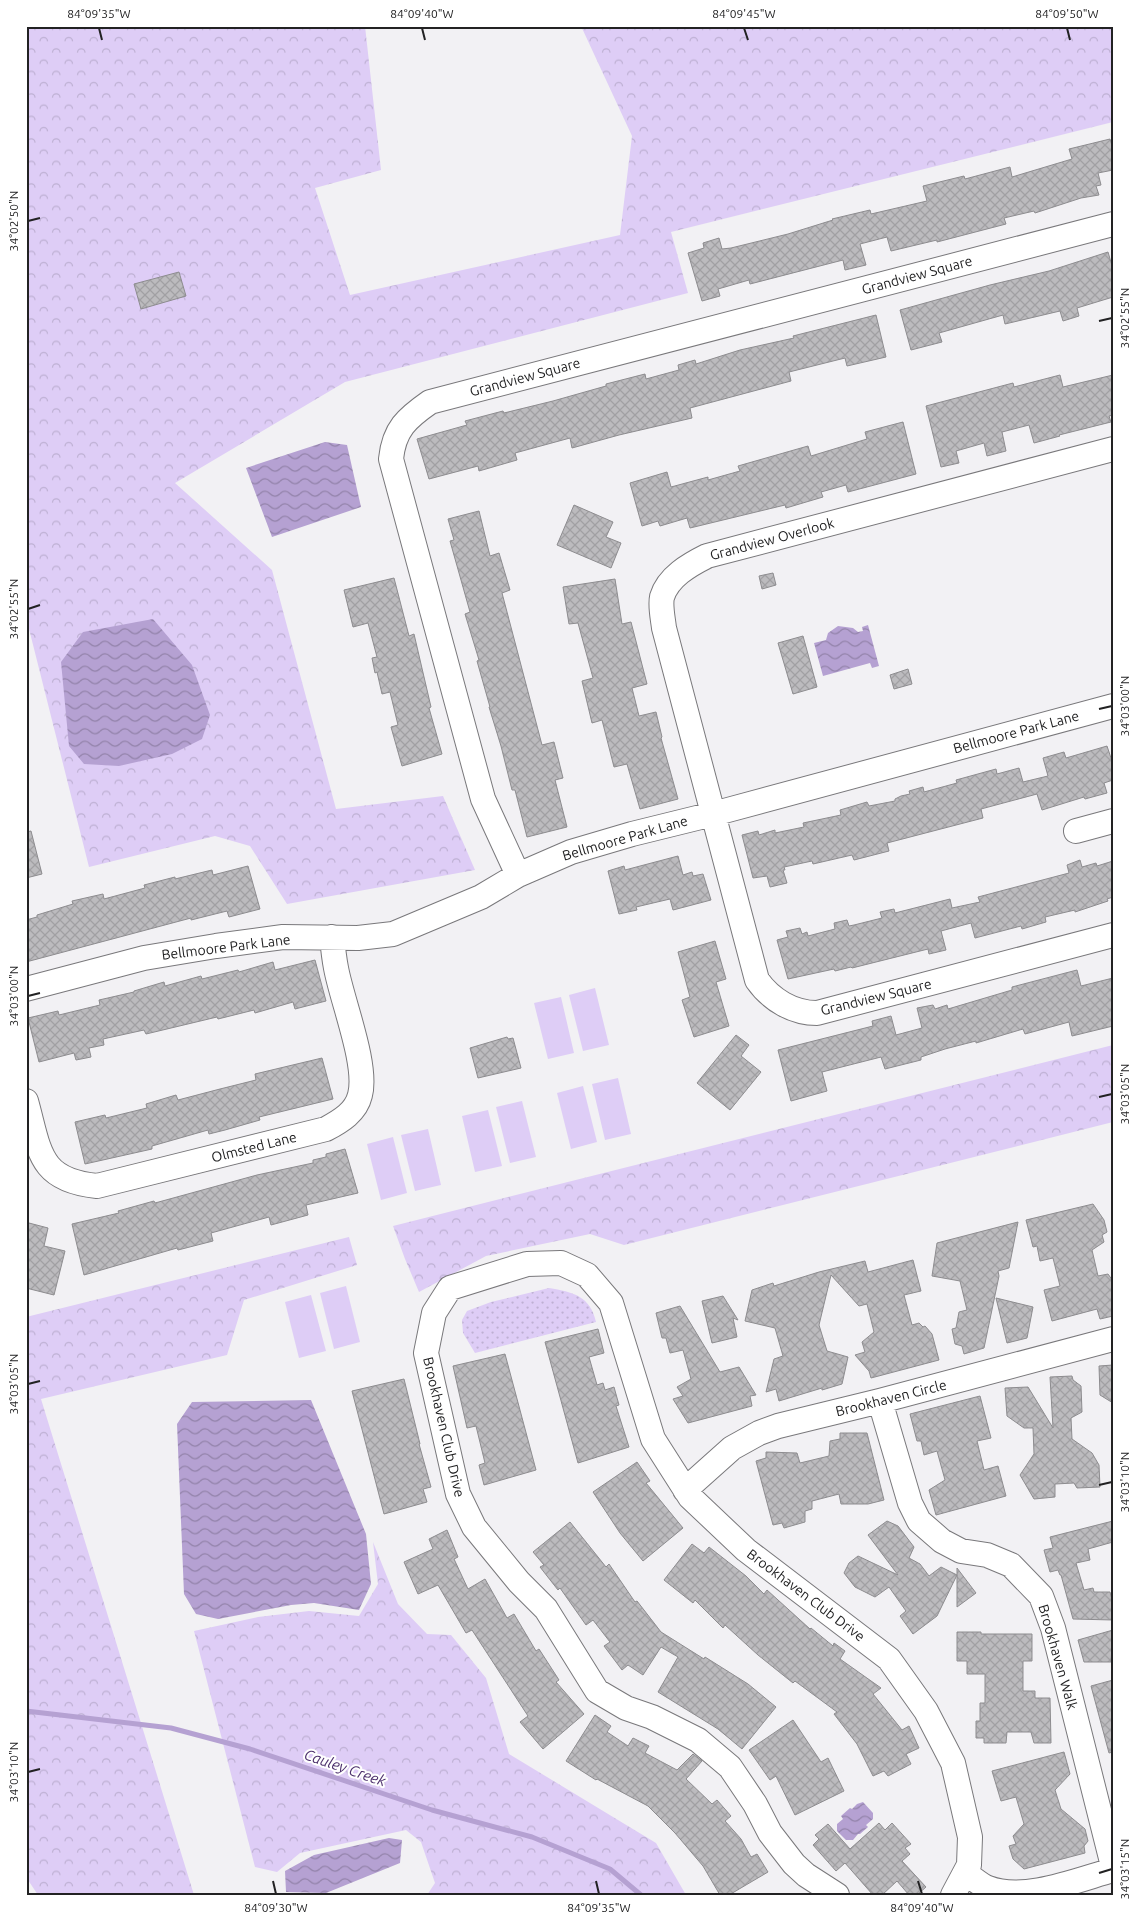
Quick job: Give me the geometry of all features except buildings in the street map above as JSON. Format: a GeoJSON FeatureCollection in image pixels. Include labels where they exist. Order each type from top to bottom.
{"type":"FeatureCollection","features":[{"type":"Feature","properties":{"kind":"street","name":"Grandview Square"},"geometry":{"type":"LineString","coordinates":[[518,875],[483,799],[391,459],[392,445],[406,419],[430,402],[1113,224]]}},
{"type":"Feature","properties":{"kind":"street","name":"Grandview Overlook"},"geometry":{"type":"LineString","coordinates":[[713,814],[664,628],[662,598],[672,580],[689,564],[707,556],[1113,449]]}},
{"type":"Feature","properties":{"kind":"street","name":"Bellmoore Park Lane"},"geometry":{"type":"LineString","coordinates":[[26,989],[144,958],[216,946],[284,937],[358,938],[393,934],[481,897],[518,875],[571,852],[632,834],[713,814],[1113,706]]}},
{"type":"Feature","properties":{"kind":"street","name":"Grandview Square"},"geometry":{"type":"LineString","coordinates":[[713,814],[757,980],[779,1002],[799,1011],[817,1013],[847,1006],[1113,935]]}},
{"type":"Feature","properties":{"kind":"street"},"geometry":{"type":"LineString","coordinates":[[1076,830],[1113,821]]}},
{"type":"Feature","properties":{"kind":"street","name":"Olmsted Lane"},"geometry":{"type":"LineString","coordinates":[[26,1101],[45,1163],[59,1176],[76,1184],[97,1186],[326,1129],[342,1120],[354,1109],[360,1095],[362,1071],[336,968],[332,938]]}},
{"type":"Feature","properties":{"kind":"street","name":"Brookhaven Club Drive"},"geometry":{"type":"LineString","coordinates":[[837,1895],[806,1875],[794,1864],[770,1833],[755,1804],[724,1761],[698,1740],[652,1717],[626,1708],[597,1691],[546,1610],[519,1582],[474,1527],[458,1494],[426,1353],[434,1313],[450,1288],[527,1264],[560,1264],[587,1276],[611,1303],[653,1439],[690,1497],[746,1550],[889,1659],[926,1711],[953,1763],[970,1837],[969,1865],[954,1895]]}},
{"type":"Feature","properties":{"kind":"street","name":"Brookhaven Circle"},"geometry":{"type":"LineString","coordinates":[[686,1490],[732,1448],[759,1433],[778,1426],[1113,1339]]}},
{"type":"Feature","properties":{"kind":"street","name":"Brookhaven Walk"},"geometry":{"type":"LineString","coordinates":[[880,1401],[910,1503],[919,1521],[942,1541],[961,1551],[987,1555],[1011,1565],[1041,1596],[1053,1628],[1113,1868]]}},
{"type":"Feature","properties":{"kind":"street"},"geometry":{"type":"LineString","coordinates":[[965,1872],[988,1888],[1018,1893],[1052,1888],[1113,1868]]}},
{"type":"Feature","properties":{"kind":"green space"},"geometry":{"type":"Polygon","coordinates":[[[26,26],[365,26],[381,170],[315,188],[350,295],[620,235],[632,136],[581,26],[1113,26],[1113,122],[671,232],[688,293],[345,382],[175,483],[272,570],[336,809],[443,796],[475,870],[287,904],[250,846],[215,836],[89,867],[26,617],[26,26]]]}},
{"type":"Feature","properties":{"kind":"green space"},"geometry":{"type":"Polygon","coordinates":[[[595,988],[609,1045],[583,1051],[569,995],[595,988]]]}},
{"type":"Feature","properties":{"kind":"green space"},"geometry":{"type":"Polygon","coordinates":[[[561,997],[574,1053],[548,1059],[534,1003],[561,997]]]}},
{"type":"Feature","properties":{"kind":"green space"},"geometry":{"type":"Polygon","coordinates":[[[1113,1045],[1113,1122],[624,1245],[590,1234],[486,1256],[419,1292],[393,1226],[1113,1045]]]}},
{"type":"Feature","properties":{"kind":"green space"},"geometry":{"type":"Polygon","coordinates":[[[618,1078],[631,1134],[605,1140],[592,1084],[618,1078]]]}},
{"type":"Feature","properties":{"kind":"green space"},"geometry":{"type":"Polygon","coordinates":[[[583,1086],[597,1142],[571,1149],[557,1093],[583,1086]]]}},
{"type":"Feature","properties":{"kind":"green space"},"geometry":{"type":"Polygon","coordinates":[[[522,1101],[536,1157],[510,1163],[496,1107],[522,1101]]]}},
{"type":"Feature","properties":{"kind":"green space"},"geometry":{"type":"Polygon","coordinates":[[[488,1110],[502,1166],[475,1172],[462,1116],[488,1110]]]}},
{"type":"Feature","properties":{"kind":"green space"},"geometry":{"type":"Polygon","coordinates":[[[428,1129],[441,1185],[415,1191],[401,1135],[428,1129]]]}},
{"type":"Feature","properties":{"kind":"green space"},"geometry":{"type":"Polygon","coordinates":[[[393,1137],[407,1193],[381,1200],[367,1144],[393,1137]]]}},
{"type":"Feature","properties":{"kind":"green space"},"geometry":{"type":"Polygon","coordinates":[[[349,1237],[357,1265],[244,1300],[227,1355],[41,1399],[194,1895],[38,1895],[26,1877],[26,1317],[349,1237]]]}},
{"type":"Feature","properties":{"kind":"green space"},"geometry":{"type":"Polygon","coordinates":[[[346,1286],[360,1342],[334,1349],[320,1293],[346,1286]]]}},
{"type":"Feature","properties":{"kind":"green space"},"geometry":{"type":"Polygon","coordinates":[[[549,1288],[566,1291],[585,1301],[590,1306],[596,1322],[475,1353],[463,1333],[462,1320],[467,1311],[491,1302],[549,1288]]]}},
{"type":"Feature","properties":{"kind":"green space"},"geometry":{"type":"Polygon","coordinates":[[[311,1295],[326,1351],[299,1358],[285,1302],[311,1295]]]}},
{"type":"Feature","properties":{"kind":"green space"},"geometry":{"type":"Polygon","coordinates":[[[373,1542],[398,1604],[427,1634],[451,1635],[486,1678],[509,1754],[656,1843],[686,1895],[427,1895],[435,1883],[421,1842],[406,1830],[300,1853],[277,1872],[255,1867],[194,1631],[258,1617],[309,1611],[359,1616],[378,1584],[373,1542]]]}},
{"type":"Feature","properties":{"kind":"water"},"geometry":{"type":"Polygon","coordinates":[[[325,442],[347,445],[361,507],[272,537],[246,468],[325,442]]]}},
{"type":"Feature","properties":{"kind":"water"},"geometry":{"type":"Polygon","coordinates":[[[153,619],[192,665],[210,715],[202,739],[172,754],[119,766],[84,764],[69,746],[61,662],[83,632],[153,619]]]}},
{"type":"Feature","properties":{"kind":"water"},"geometry":{"type":"Polygon","coordinates":[[[868,625],[879,666],[872,668],[870,663],[823,676],[814,643],[826,640],[828,633],[838,626],[853,628],[858,632],[863,631],[862,627],[868,625]]]}},
{"type":"Feature","properties":{"kind":"water"},"geometry":{"type":"Polygon","coordinates":[[[311,1400],[366,1534],[371,1584],[359,1610],[314,1603],[291,1605],[218,1619],[196,1614],[184,1594],[177,1424],[192,1402],[311,1400]]]}},
{"type":"Feature","properties":{"kind":"water"},"geometry":{"type":"Polygon","coordinates":[[[863,1802],[873,1813],[873,1819],[866,1825],[868,1827],[853,1840],[846,1840],[837,1831],[837,1824],[843,1819],[841,1816],[850,1808],[852,1809],[857,1804],[863,1802]]]}},
{"type":"Feature","properties":{"kind":"water"},"geometry":{"type":"Polygon","coordinates":[[[389,1838],[402,1840],[400,1863],[326,1893],[286,1892],[285,1871],[314,1855],[389,1838]]]}},
{"type":"Feature","properties":{"kind":"waterway","name":"Cauley Creek"},"geometry":{"type":"LineString","coordinates":[[26,1711],[171,1728],[250,1749],[432,1810],[532,1837],[610,1869],[641,1895]]}}]}
